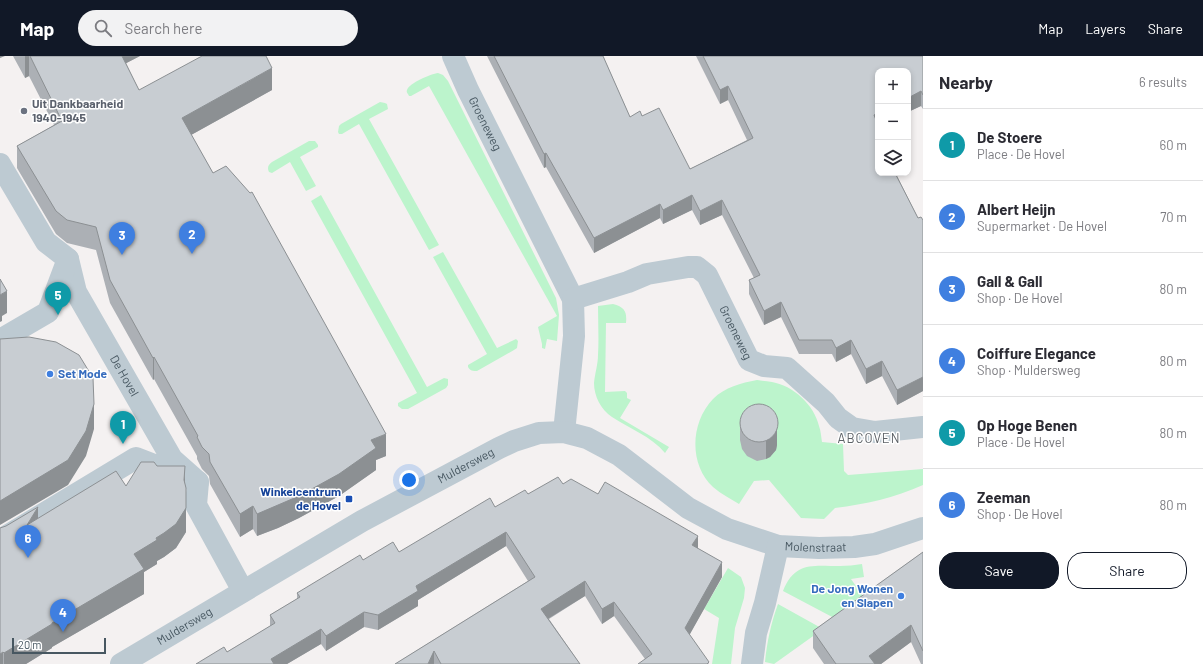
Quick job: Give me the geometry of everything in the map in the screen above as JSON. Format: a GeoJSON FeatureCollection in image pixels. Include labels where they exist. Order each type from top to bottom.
{"type":"FeatureCollection","features":[{"type":"Feature","properties":{"kind":"street","name":"Groeneweg"},"geometry":{"type":"LineString","coordinates":[[453,56],[468,90],[573,299],[574,336],[564,432]]}},
{"type":"Feature","properties":{"kind":"street"},"geometry":{"type":"LineString","coordinates":[[0,164],[46,242],[68,259],[48,312],[0,340]]}},
{"type":"Feature","properties":{"kind":"street","name":"De Hovel"},"geometry":{"type":"LineString","coordinates":[[68,259],[76,292],[172,459],[198,482]]}},
{"type":"Feature","properties":{"kind":"street","name":"Groeneweg"},"geometry":{"type":"LineString","coordinates":[[573,299],[628,282],[647,274],[688,267],[697,267],[707,275],[749,360],[764,366],[787,368],[826,403],[838,418],[852,428],[875,432],[923,427]]}},
{"type":"Feature","properties":{"kind":"street","name":"Muldersweg"},"geometry":{"type":"LineString","coordinates":[[121,664],[362,522],[499,448],[514,441],[539,434],[564,432],[587,438],[620,455],[688,508],[727,529],[778,546]]}},
{"type":"Feature","properties":{"kind":"street"},"geometry":{"type":"LineString","coordinates":[[0,540],[136,458],[198,482],[196,505],[243,591]]}},
{"type":"Feature","properties":{"kind":"street","name":"Molenstraat"},"geometry":{"type":"LineString","coordinates":[[752,664],[756,633],[765,603],[778,546],[819,548],[854,547],[875,544],[923,528]]}},
{"type":"Feature","properties":{"kind":"green space"},"geometry":{"type":"Polygon","coordinates":[[[438,73],[443,75],[448,81],[556,298],[559,315],[557,341],[547,339],[545,349],[542,348],[538,327],[557,316],[429,86],[411,96],[409,96],[407,92],[409,87],[416,82],[438,73]]]}},
{"type":"Feature","properties":{"kind":"green space"},"geometry":{"type":"Polygon","coordinates":[[[380,102],[387,104],[388,109],[369,119],[439,245],[429,250],[359,124],[342,134],[339,134],[338,132],[341,124],[380,102]]]}},
{"type":"Feature","properties":{"kind":"green space"},"geometry":{"type":"Polygon","coordinates":[[[309,141],[315,141],[318,147],[300,157],[316,186],[306,191],[290,162],[272,173],[269,172],[268,167],[272,162],[309,141]]]}},
{"type":"Feature","properties":{"kind":"green space"},"geometry":{"type":"Polygon","coordinates":[[[321,195],[427,387],[444,378],[448,379],[448,385],[446,388],[408,409],[402,409],[398,406],[398,403],[417,393],[311,201],[321,195]]]}},
{"type":"Feature","properties":{"kind":"green space"},"geometry":{"type":"Polygon","coordinates":[[[443,252],[497,348],[516,339],[518,341],[517,348],[477,371],[471,370],[468,365],[487,354],[433,257],[443,252]]]}},
{"type":"Feature","properties":{"kind":"green space"},"geometry":{"type":"Polygon","coordinates":[[[613,304],[623,308],[626,316],[626,323],[606,323],[605,392],[625,391],[627,393],[627,398],[631,400],[620,418],[669,447],[665,453],[647,437],[608,414],[601,407],[597,398],[594,383],[598,358],[598,306],[613,304]]]}},
{"type":"Feature","properties":{"kind":"green space"},"geometry":{"type":"Polygon","coordinates":[[[757,380],[780,384],[795,392],[808,404],[816,418],[822,442],[843,444],[844,471],[848,475],[923,469],[923,485],[901,494],[880,500],[835,508],[824,519],[801,518],[769,480],[754,481],[739,504],[723,494],[713,487],[705,478],[696,456],[695,444],[700,420],[705,409],[713,399],[723,391],[734,386],[757,380]]]}},
{"type":"Feature","properties":{"kind":"green space"},"geometry":{"type":"Polygon","coordinates":[[[862,564],[864,577],[851,579],[865,599],[836,619],[783,591],[793,574],[806,567],[862,564]]]}},
{"type":"Feature","properties":{"kind":"green space"},"geometry":{"type":"Polygon","coordinates":[[[728,568],[741,577],[745,588],[744,598],[735,628],[731,664],[712,664],[719,618],[704,609],[728,568]]]}},
{"type":"Feature","properties":{"kind":"green space"},"geometry":{"type":"Polygon","coordinates":[[[778,604],[823,629],[774,664],[765,662],[773,618],[778,604]]]}},
{"type":"Feature","properties":{"kind":"building"},"geometry":{"type":"Polygon","coordinates":[[[30,56],[122,56],[139,90],[202,56],[266,56],[272,68],[182,118],[213,173],[226,166],[250,193],[252,192],[386,434],[371,440],[376,448],[339,474],[299,496],[257,514],[253,506],[240,514],[210,462],[209,454],[202,447],[197,437],[198,436],[110,280],[96,227],[67,220],[56,211],[17,146],[62,121],[30,56]]]}},
{"type":"Feature","properties":{"kind":"building"},"geometry":{"type":"Polygon","coordinates":[[[494,56],[603,56],[630,117],[640,111],[642,116],[659,108],[690,169],[753,138],[728,86],[720,90],[703,56],[923,56],[923,95],[921,91],[911,96],[911,68],[875,68],[874,115],[875,176],[897,176],[918,218],[921,217],[923,220],[923,377],[897,390],[882,361],[866,369],[851,340],[836,348],[832,340],[799,340],[781,302],[764,311],[749,280],[760,275],[722,200],[700,211],[692,195],[663,210],[660,204],[594,238],[546,153],[544,154],[494,56]]]}},
{"type":"Feature","properties":{"kind":"building"},"geometry":{"type":"Polygon","coordinates":[[[0,279],[7,291],[0,295],[0,279]]]}},
{"type":"Feature","properties":{"kind":"building"},"geometry":{"type":"Polygon","coordinates":[[[29,337],[56,342],[79,355],[93,378],[94,404],[86,431],[68,460],[0,501],[0,339],[29,337]]]}},
{"type":"Feature","properties":{"kind":"building"},"geometry":{"type":"Polygon","coordinates":[[[759,404],[772,410],[778,423],[772,436],[759,442],[746,436],[740,423],[746,410],[759,404]]]}},
{"type":"Feature","properties":{"kind":"building"},"geometry":{"type":"Polygon","coordinates":[[[141,462],[154,462],[157,466],[185,466],[184,480],[186,488],[186,508],[176,524],[156,538],[157,540],[134,554],[144,569],[0,654],[0,528],[38,507],[27,525],[116,471],[126,486],[141,462]]]}},
{"type":"Feature","properties":{"kind":"building"},"geometry":{"type":"Polygon","coordinates":[[[558,477],[563,484],[571,479],[598,494],[605,482],[698,536],[692,545],[722,562],[685,628],[709,662],[707,664],[638,664],[652,654],[614,602],[602,609],[585,581],[541,609],[580,664],[441,664],[434,651],[428,664],[395,664],[535,577],[506,532],[416,586],[418,591],[378,615],[364,612],[326,636],[321,629],[271,659],[274,664],[196,664],[224,647],[227,652],[275,623],[270,615],[300,597],[297,593],[360,555],[363,560],[393,542],[399,552],[490,498],[495,507],[525,490],[528,494],[558,477]]]}},
{"type":"Feature","properties":{"kind":"building"},"geometry":{"type":"Polygon","coordinates":[[[923,552],[923,651],[911,625],[869,656],[875,664],[836,664],[813,631],[923,552]]]}},
{"type":"Feature","properties":{"kind":"place","name":"Uit Dankbaarheid 1940-1945"},"geometry":{"type":"Point","coordinates":[24,111]}},
{"type":"Feature","properties":{"kind":"place","name":"Albert Heijn"},"geometry":{"type":"Point","coordinates":[192,254]}},
{"type":"Feature","properties":{"kind":"place","name":"Gall & Gall"},"geometry":{"type":"Point","coordinates":[122,255]}},
{"type":"Feature","properties":{"kind":"place","name":"Op Hoge Benen"},"geometry":{"type":"Point","coordinates":[58,315]}},
{"type":"Feature","properties":{"kind":"place","name":"Set Mode"},"geometry":{"type":"Point","coordinates":[50,374]}},
{"type":"Feature","properties":{"kind":"place","name":"De Stoere"},"geometry":{"type":"Point","coordinates":[123,444]}},
{"type":"Feature","properties":{"kind":"place","name":"Winkelcentrum de Hovel"},"geometry":{"type":"Point","coordinates":[349,499]}},
{"type":"Feature","properties":{"kind":"place","name":"Zeeman"},"geometry":{"type":"Point","coordinates":[28,558]}},
{"type":"Feature","properties":{"kind":"place","name":"De Jong Wonen en Slapen"},"geometry":{"type":"Point","coordinates":[901,596]}},
{"type":"Feature","properties":{"kind":"place","name":"Coiffure Elegance"},"geometry":{"type":"Point","coordinates":[63,632]}},
{"type":"Feature","properties":{"kind":"district","name":"ABCOVEN"},"geometry":{"type":"Point","coordinates":[869,438]}}]}
